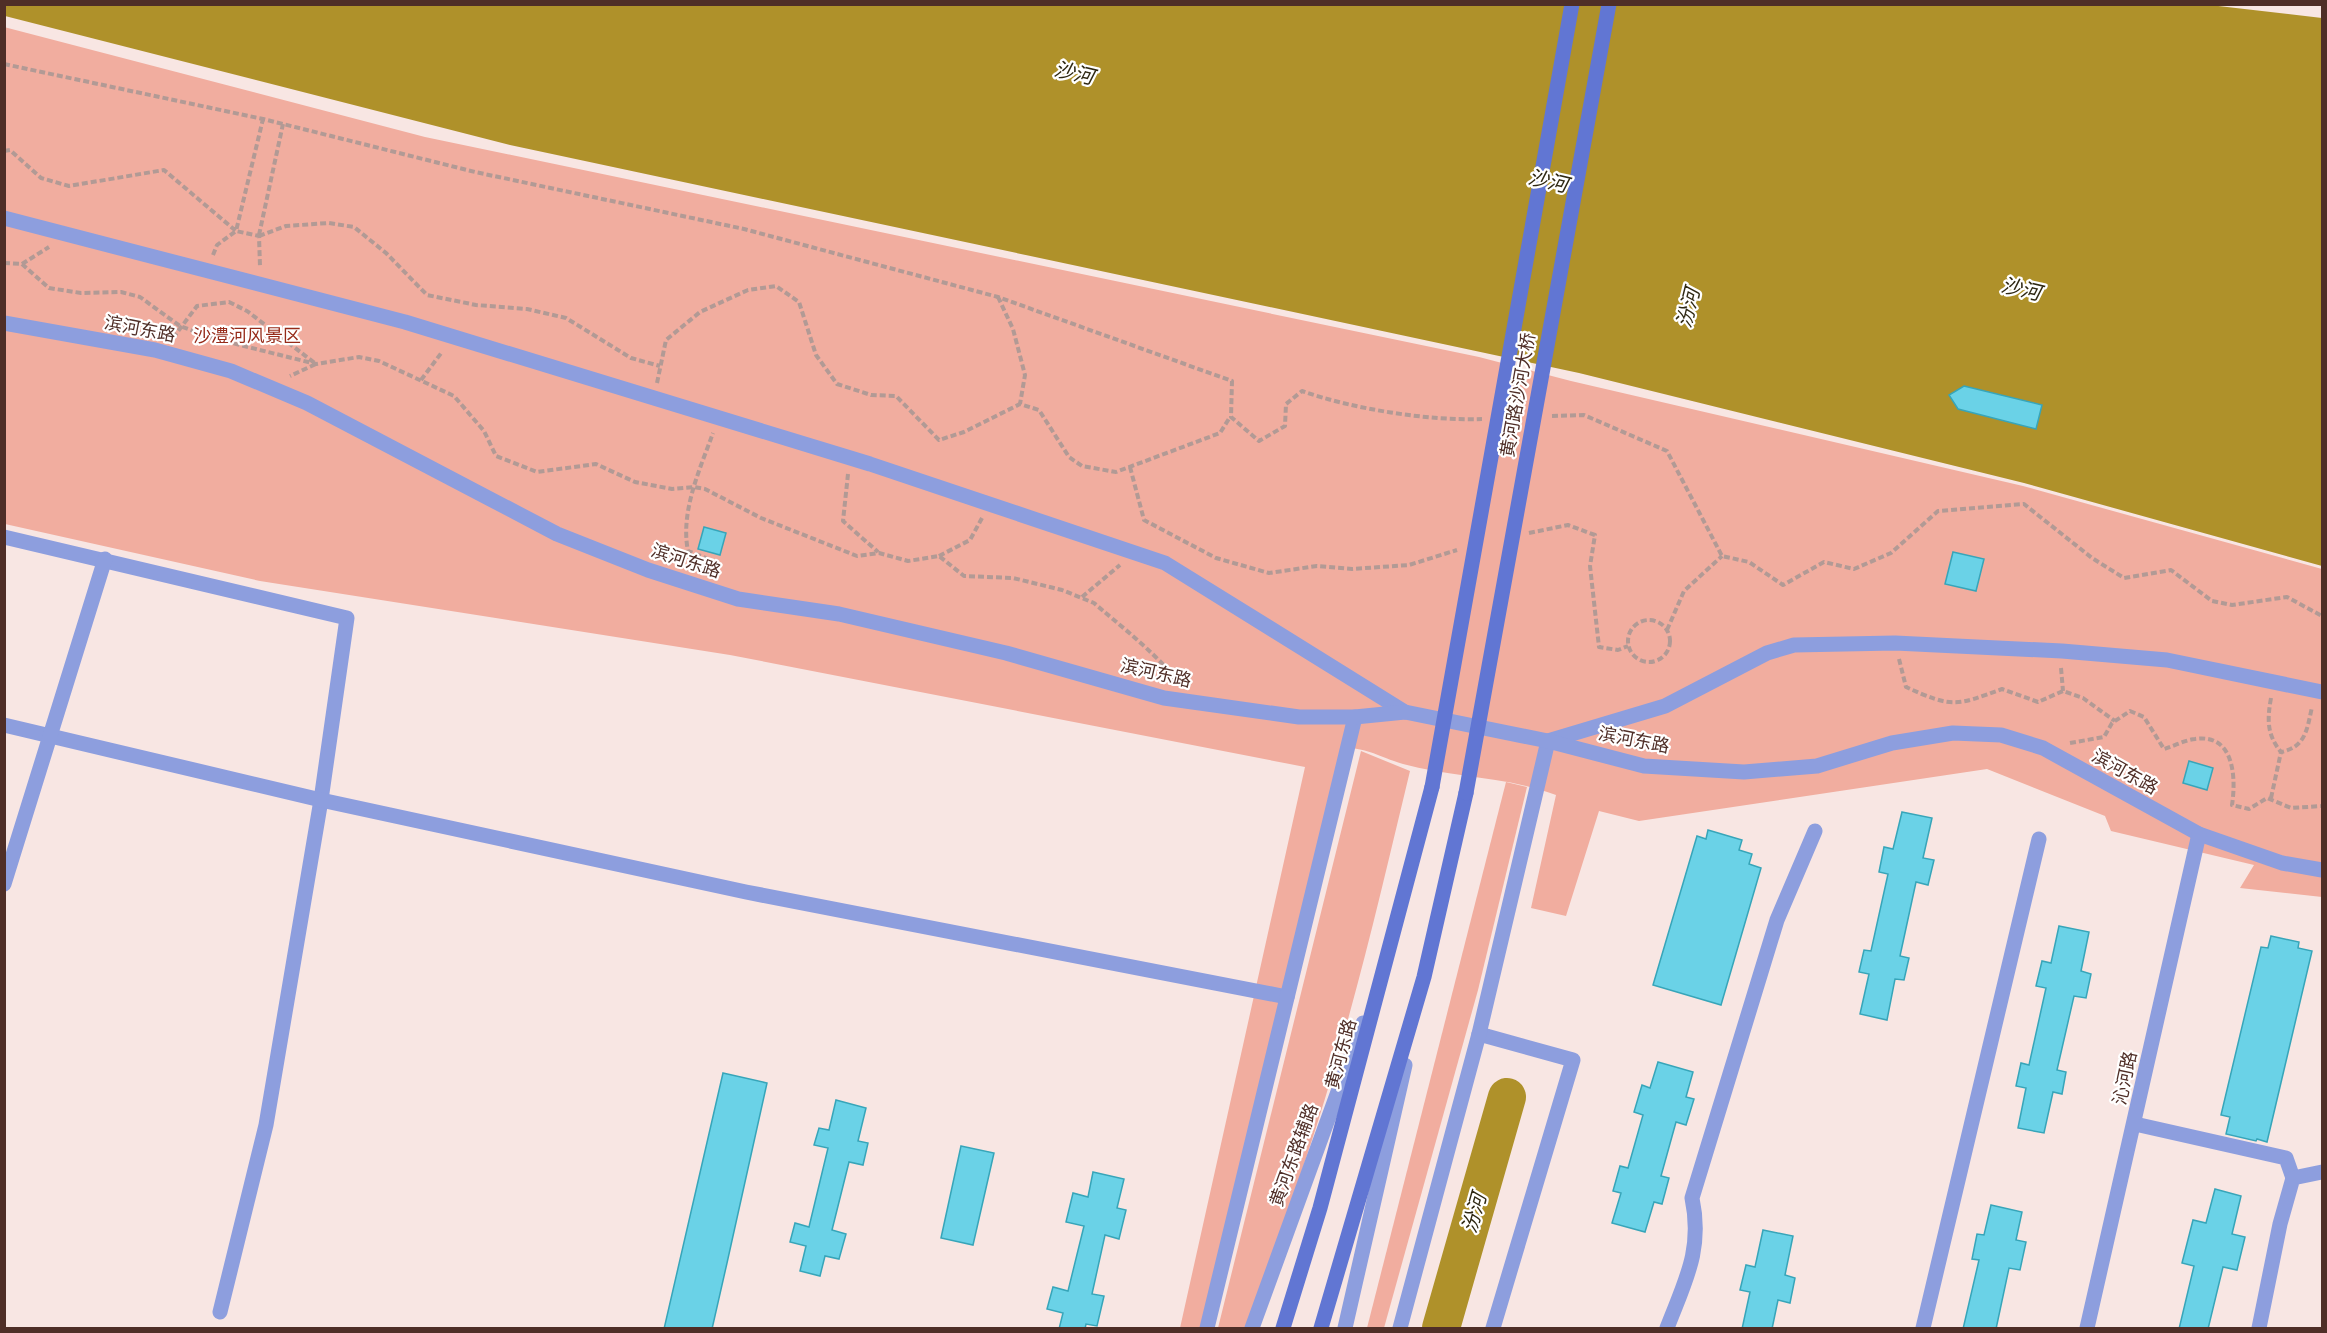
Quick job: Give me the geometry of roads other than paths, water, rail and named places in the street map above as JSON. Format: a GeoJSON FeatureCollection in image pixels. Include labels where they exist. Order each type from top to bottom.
{"type":"FeatureCollection","features":[{"type":"Feature","properties":{"kind":"main road","name":"黄河路沙河大桥"},"geometry":{"type":"LineString","coordinates":[[1432,788],[1572,4]]}},
{"type":"Feature","properties":{"kind":"main road","name":"黄河路沙河大桥"},"geometry":{"type":"LineString","coordinates":[[1424,977],[1466,793],[1609,4]]}},
{"type":"Feature","properties":{"kind":"main road","name":"黄河东路"},"geometry":{"type":"LineString","coordinates":[[1283,1329],[1320,1208],[1432,788]]}},
{"type":"Feature","properties":{"kind":"main road"},"geometry":{"type":"LineString","coordinates":[[1321,1329],[1424,977]]}},
{"type":"Feature","properties":{"kind":"street"},"geometry":{"type":"LineString","coordinates":[[4,218],[208,270],[454,337],[849,458],[1165,563],[1405,712]]}},
{"type":"Feature","properties":{"kind":"street","name":"滨河东路"},"geometry":{"type":"LineString","coordinates":[[4,323],[165,353],[231,371],[307,403],[557,534],[648,570],[738,599],[839,614],[1006,653],[1164,698],[1299,717],[1355,717],[1405,712],[1548,741],[1644,766],[1744,772],[1817,766],[1892,743],[1953,733],[2001,735],[2043,748],[2199,834],[2282,863],[2322,870]]}},
{"type":"Feature","properties":{"kind":"street"},"geometry":{"type":"LineString","coordinates":[[4,537],[347,618],[321,800],[266,1125],[220,1312]]}},
{"type":"Feature","properties":{"kind":"street"},"geometry":{"type":"LineString","coordinates":[[4,884],[105,560]]}},
{"type":"Feature","properties":{"kind":"street"},"geometry":{"type":"LineString","coordinates":[[1400,1329],[1479,1034],[1548,741],[1665,706],[1767,653],[1794,645],[1895,643],[2062,651],[2167,660],[2319,691]]}},
{"type":"Feature","properties":{"kind":"street"},"geometry":{"type":"LineString","coordinates":[[1207,1329],[1355,717]]}},
{"type":"Feature","properties":{"kind":"street"},"geometry":{"type":"LineString","coordinates":[[4,725],[321,800],[746,892],[1287,997]]}},
{"type":"Feature","properties":{"kind":"street"},"geometry":{"type":"LineString","coordinates":[[1667,1329],[1695,1257],[1698,1224],[1692,1198],[1777,920],[1815,831]]}},
{"type":"Feature","properties":{"kind":"street","name":"沁河路"},"geometry":{"type":"LineString","coordinates":[[2087,1329],[2199,834]]}},
{"type":"Feature","properties":{"kind":"street"},"geometry":{"type":"LineString","coordinates":[[1923,1329],[2039,840]]}},
{"type":"Feature","properties":{"kind":"street","name":"黄河东路辅路"},"geometry":{"type":"LineString","coordinates":[[1252,1329],[1386,961]]}},
{"type":"Feature","properties":{"kind":"street"},"geometry":{"type":"LineString","coordinates":[[1345,1329],[1424,977]]}},
{"type":"Feature","properties":{"kind":"street"},"geometry":{"type":"LineString","coordinates":[[1479,1034],[1573,1060],[1492,1329]]}},
{"type":"Feature","properties":{"kind":"street"},"geometry":{"type":"LineString","coordinates":[[2135,1124],[2286,1158],[2293,1178],[2280,1224],[2259,1329]]}},
{"type":"Feature","properties":{"kind":"street"},"geometry":{"type":"LineString","coordinates":[[2293,1178],[2322,1172]]}},
{"type":"Feature","properties":{"kind":"water","name":"沙河"},"geometry":{"type":"Polygon","coordinates":[[[2201,4],[2322,18],[2322,566],[2024,483],[1579,373],[510,145],[5,16],[4,5],[2201,4]]]}},
{"type":"Feature","properties":{"kind":"waterway","name":"汾河"},"geometry":{"type":"LineString","coordinates":[[1441,1328],[1507,1097]]}},
{"type":"Feature","properties":{"kind":"park label","name":"沙澧河风景区"},"geometry":{"type":"Point","coordinates":[247,336]}}]}
